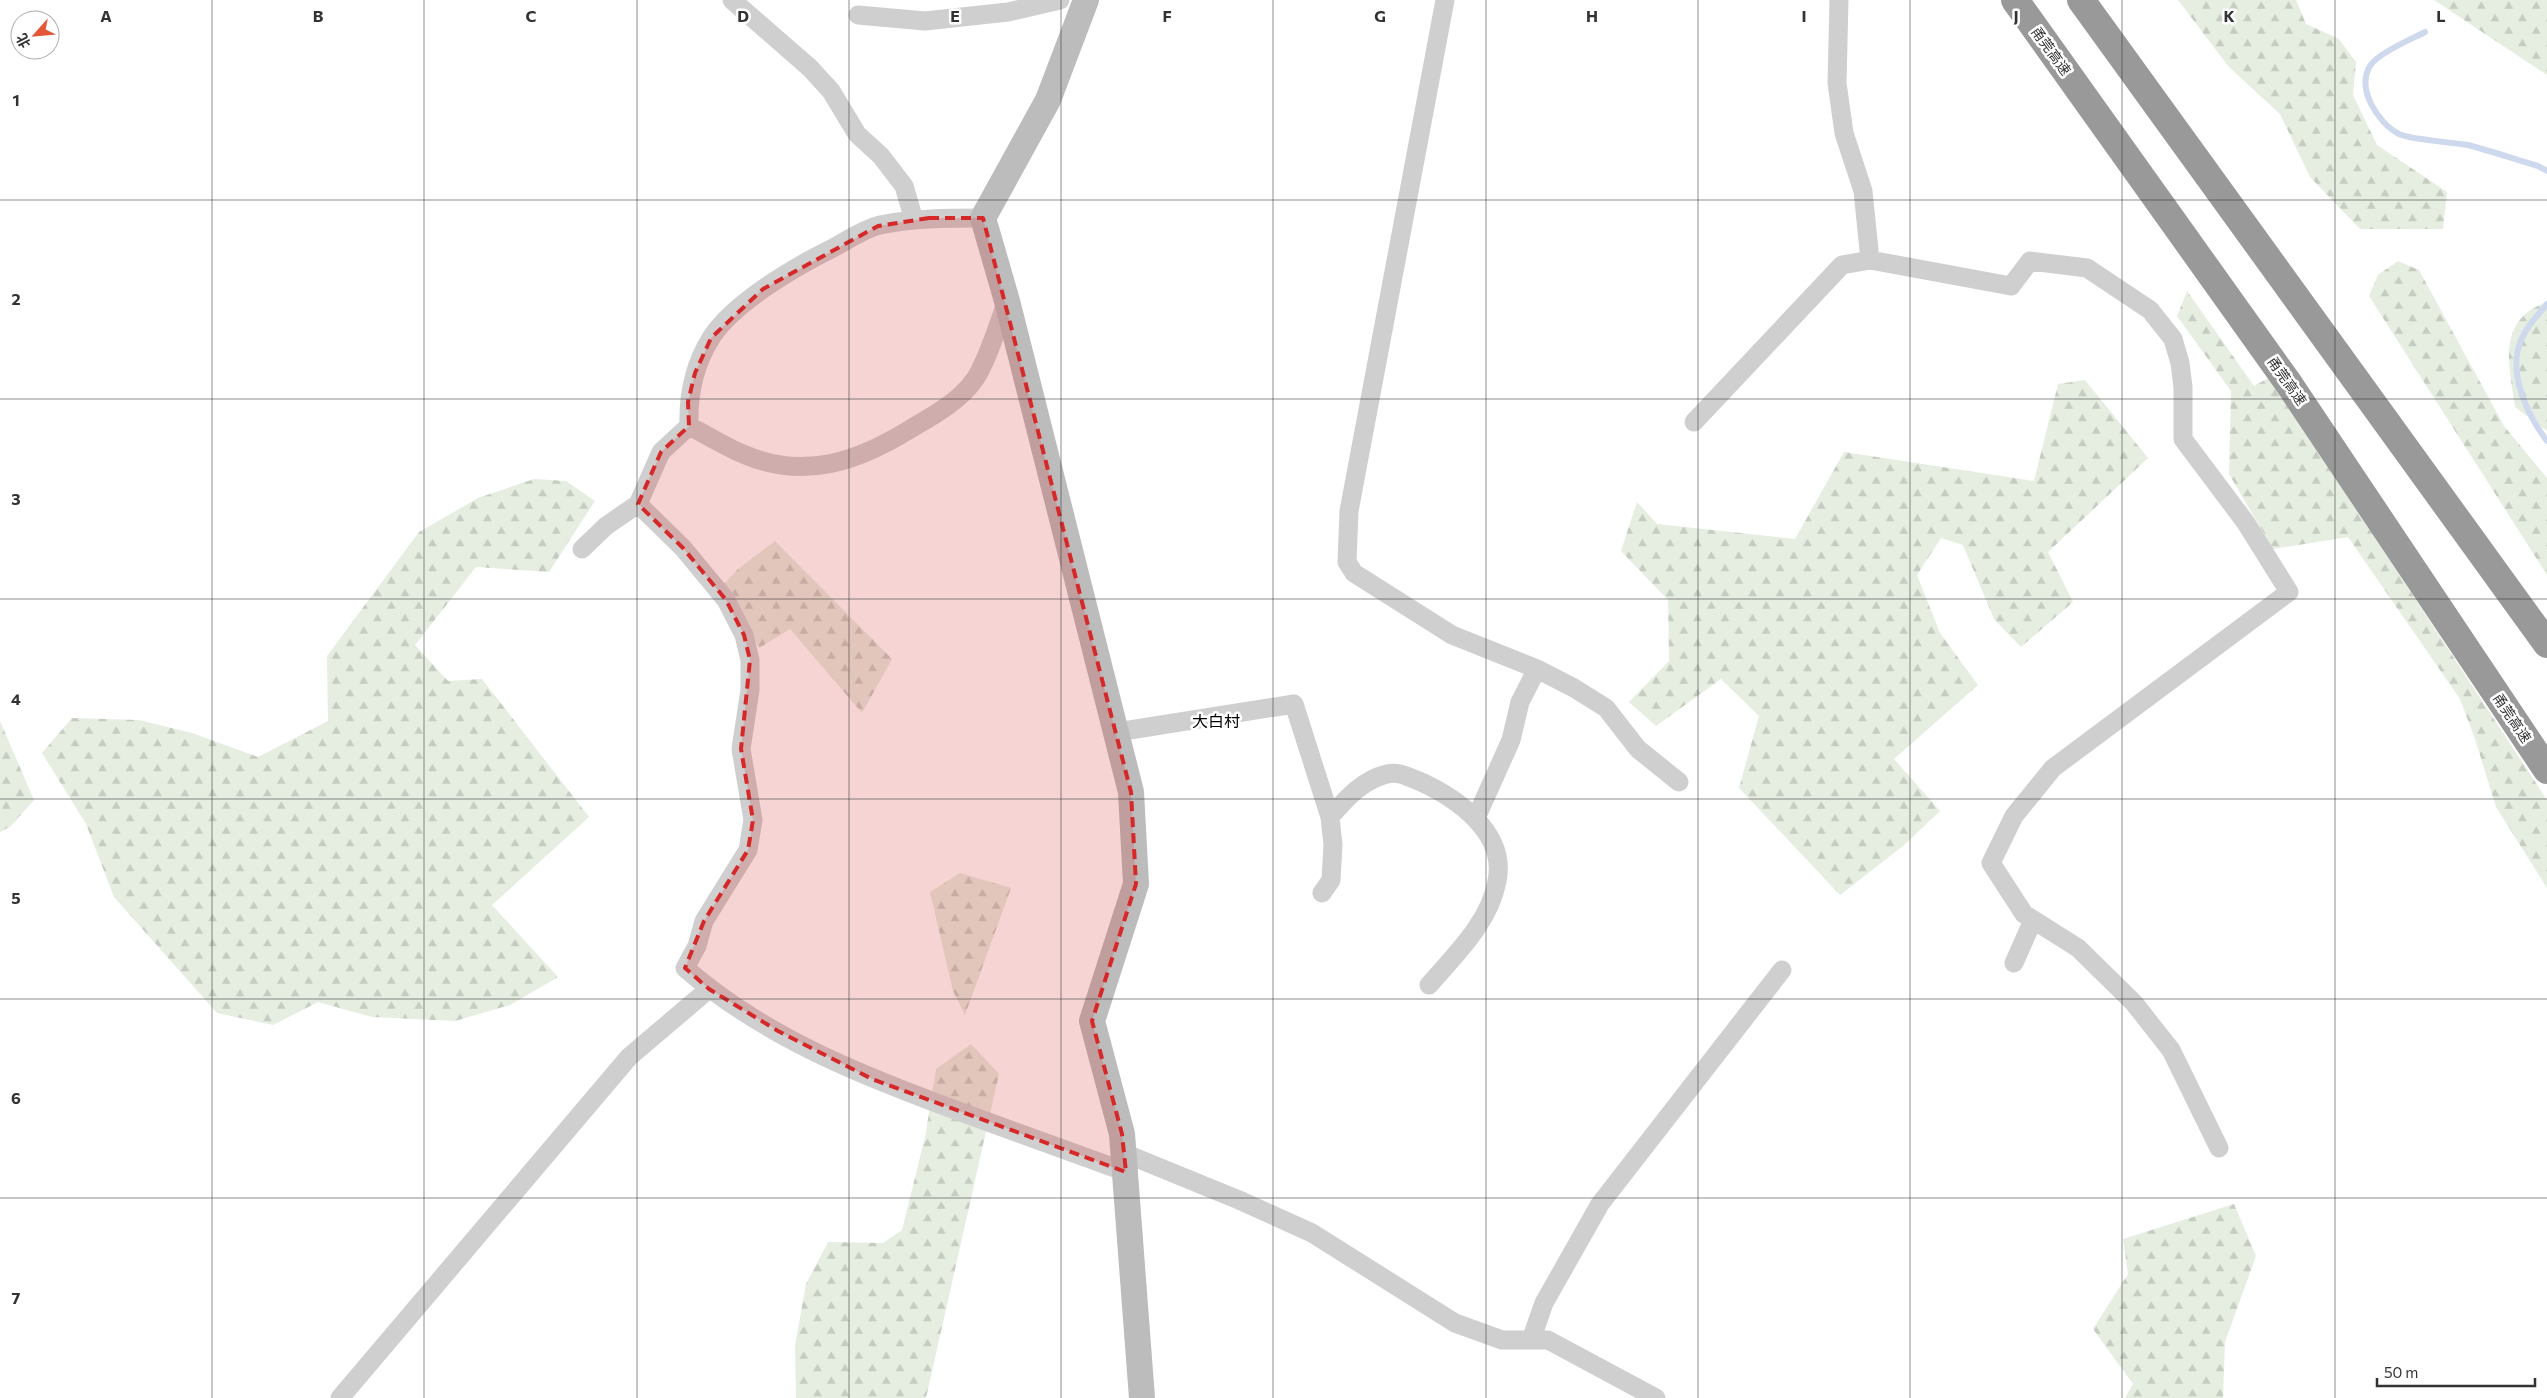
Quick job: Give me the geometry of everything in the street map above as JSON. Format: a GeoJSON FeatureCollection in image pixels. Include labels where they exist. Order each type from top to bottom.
{"type":"FeatureCollection","features":[{"type":"Feature","properties":{"kind":"highway","name":"甬莞高速"},"geometry":{"type":"LineString","coordinates":[[2015,0],[2290,384],[2547,770]]}},
{"type":"Feature","properties":{"kind":"highway"},"geometry":{"type":"LineString","coordinates":[[2081,0],[2333,352],[2547,644]]}},
{"type":"Feature","properties":{"kind":"street"},"geometry":{"type":"LineString","coordinates":[[732,0],[810,68],[831,91],[858,134],[881,156],[904,186],[914,220]]}},
{"type":"Feature","properties":{"kind":"street"},"geometry":{"type":"LineString","coordinates":[[858,15],[925,20],[1008,12],[1060,0]]}},
{"type":"Feature","properties":{"kind":"street"},"geometry":{"type":"LineString","coordinates":[[1086,0],[1048,100],[983,218],[1007,301],[1131,792],[1136,884],[1092,1021],[1122,1134],[1142,1398]]}},
{"type":"Feature","properties":{"kind":"street"},"geometry":{"type":"LineString","coordinates":[[1445,0],[1348,511],[1347,562],[1354,573],[1452,635],[1537,669],[1574,688],[1606,708],[1638,749],[1679,782]]}},
{"type":"Feature","properties":{"kind":"street"},"geometry":{"type":"LineString","coordinates":[[1839,0],[1837,83],[1844,133],[1863,191],[1870,260]]}},
{"type":"Feature","properties":{"kind":"street"},"geometry":{"type":"LineString","coordinates":[[582,549],[606,526],[638,504],[661,452],[689,426],[688,402],[695,373],[711,338],[732,314],[763,288],[816,256],[878,226],[929,218],[983,218]]}},
{"type":"Feature","properties":{"kind":"street"},"geometry":{"type":"LineString","coordinates":[[1694,422],[1842,265],[1870,260],[2011,286],[2030,261],[2087,268],[2150,310],[2173,339],[2180,363],[2183,388],[2183,439],[2246,523],[2289,592],[2053,768],[2014,816],[1990,863],[2024,914],[2078,948],[2134,1003],[2171,1050],[2219,1148]]}},
{"type":"Feature","properties":{"kind":"street"},"geometry":{"type":"LineString","coordinates":[[689,426],[744,455],[785,465],[825,466],[855,458],[891,441],[946,408],[975,379],[1007,301]]}},
{"type":"Feature","properties":{"kind":"street"},"geometry":{"type":"LineString","coordinates":[[638,504],[683,548],[726,600],[744,635],[750,660],[750,690],[741,749],[753,820],[748,850],[704,921],[697,946],[686,968],[710,989],[778,1031],[872,1079],[1239,1200],[1312,1233],[1455,1323],[1502,1340],[1548,1340],[1656,1398]]}},
{"type":"Feature","properties":{"kind":"street"},"geometry":{"type":"LineString","coordinates":[[1476,818],[1511,740],[1520,702],[1537,669]]}},
{"type":"Feature","properties":{"kind":"street"},"geometry":{"type":"LineString","coordinates":[[1117,732],[1294,704],[1330,817],[1333,845],[1331,880],[1322,892]]}},
{"type":"Feature","properties":{"kind":"street"},"geometry":{"type":"LineString","coordinates":[[1330,817],[1353,791],[1386,774],[1400,773],[1438,790],[1476,818],[1489,838],[1498,859],[1497,881],[1485,916],[1429,985]]}},
{"type":"Feature","properties":{"kind":"street"},"geometry":{"type":"LineString","coordinates":[[2014,962],[2033,920]]}},
{"type":"Feature","properties":{"kind":"street"},"geometry":{"type":"LineString","coordinates":[[1531,1340],[1544,1303],[1600,1204],[1782,970]]}},
{"type":"Feature","properties":{"kind":"street"},"geometry":{"type":"LineString","coordinates":[[340,1398],[629,1057],[710,989]]}},
{"type":"Feature","properties":{"kind":"highlighted area"},"geometry":{"type":"Polygon","coordinates":[[[929,218],[983,218],[1131,792],[1136,884],[1092,1021],[1122,1134],[1126,1172],[872,1079],[778,1031],[709,989],[685,968],[704,921],[748,850],[753,820],[741,749],[750,660],[744,635],[726,600],[683,548],[638,504],[661,452],[689,426],[688,402],[695,373],[711,338],[763,289],[878,226],[929,218]]]}},
{"type":"Feature","properties":{"kind":"green space"},"geometry":{"type":"Polygon","coordinates":[[[2178,0],[2296,0],[2306,24],[2339,39],[2356,62],[2353,95],[2377,145],[2447,192],[2443,229],[2360,229],[2310,177],[2280,114],[2229,67],[2178,0]]]}},
{"type":"Feature","properties":{"kind":"green space"},"geometry":{"type":"Polygon","coordinates":[[[2434,0],[2547,0],[2547,75],[2440,4],[2434,0]]]}},
{"type":"Feature","properties":{"kind":"green space"},"geometry":{"type":"Polygon","coordinates":[[[2398,261],[2419,270],[2504,426],[2547,478],[2547,575],[2369,296],[2378,275],[2398,261]]]}},
{"type":"Feature","properties":{"kind":"green space"},"geometry":{"type":"Polygon","coordinates":[[[2187,291],[2254,386],[2270,377],[2547,800],[2547,888],[2496,807],[2475,739],[2460,699],[2348,537],[2273,549],[2229,474],[2231,391],[2177,316],[2187,291]]]}},
{"type":"Feature","properties":{"kind":"green space"},"geometry":{"type":"Polygon","coordinates":[[[2547,302],[2547,431],[2515,407],[2509,360],[2513,332],[2520,320],[2531,310],[2547,302]]]}},
{"type":"Feature","properties":{"kind":"green space"},"geometry":{"type":"Polygon","coordinates":[[[2085,380],[2148,458],[2048,552],[2073,602],[2021,647],[1994,619],[1963,545],[1941,538],[1917,575],[1940,633],[1978,685],[1894,759],[1940,811],[1903,846],[1840,895],[1739,788],[1759,716],[1721,679],[1656,726],[1629,702],[1669,661],[1668,600],[1621,551],[1637,502],[1657,524],[1795,539],[1844,452],[2034,481],[2058,384],[2085,380]]]}},
{"type":"Feature","properties":{"kind":"green space"},"geometry":{"type":"Polygon","coordinates":[[[534,479],[566,481],[595,501],[549,572],[476,567],[415,645],[448,681],[482,679],[589,817],[492,905],[558,977],[510,1005],[455,1021],[372,1017],[318,1002],[273,1025],[217,1013],[114,897],[86,824],[42,753],[72,718],[139,720],[192,733],[258,757],[328,721],[327,656],[419,532],[478,498],[534,479]]]}},
{"type":"Feature","properties":{"kind":"green space"},"geometry":{"type":"Polygon","coordinates":[[[775,541],[892,659],[862,713],[790,629],[759,648],[722,586],[738,569],[775,541]]]}},
{"type":"Feature","properties":{"kind":"green space"},"geometry":{"type":"Polygon","coordinates":[[[0,721],[34,800],[10,827],[0,832],[0,721]]]}},
{"type":"Feature","properties":{"kind":"green space"},"geometry":{"type":"Polygon","coordinates":[[[960,873],[1011,888],[965,1015],[953,991],[930,892],[960,873]]]}},
{"type":"Feature","properties":{"kind":"green space"},"geometry":{"type":"Polygon","coordinates":[[[971,1044],[999,1074],[926,1398],[796,1398],[795,1346],[806,1284],[828,1242],[883,1243],[902,1230],[925,1137],[936,1069],[971,1044]]]}},
{"type":"Feature","properties":{"kind":"green space"},"geometry":{"type":"Polygon","coordinates":[[[2234,1204],[2256,1256],[2225,1342],[2223,1398],[2125,1398],[2133,1384],[2093,1329],[2128,1274],[2123,1239],[2234,1204]]]}},
{"type":"Feature","properties":{"kind":"waterway"},"geometry":{"type":"LineString","coordinates":[[2425,32],[2387,51],[2370,66],[2366,75],[2367,95],[2371,105],[2384,122],[2391,129],[2405,136],[2468,145],[2538,166],[2547,171]]}},
{"type":"Feature","properties":{"kind":"waterway"},"geometry":{"type":"LineString","coordinates":[[2547,304],[2522,338],[2517,355],[2516,368],[2518,381],[2527,407],[2547,441]]}},
{"type":"Feature","properties":{"kind":"district","name":"大白村"},"geometry":{"type":"Point","coordinates":[1216,721]}}]}
